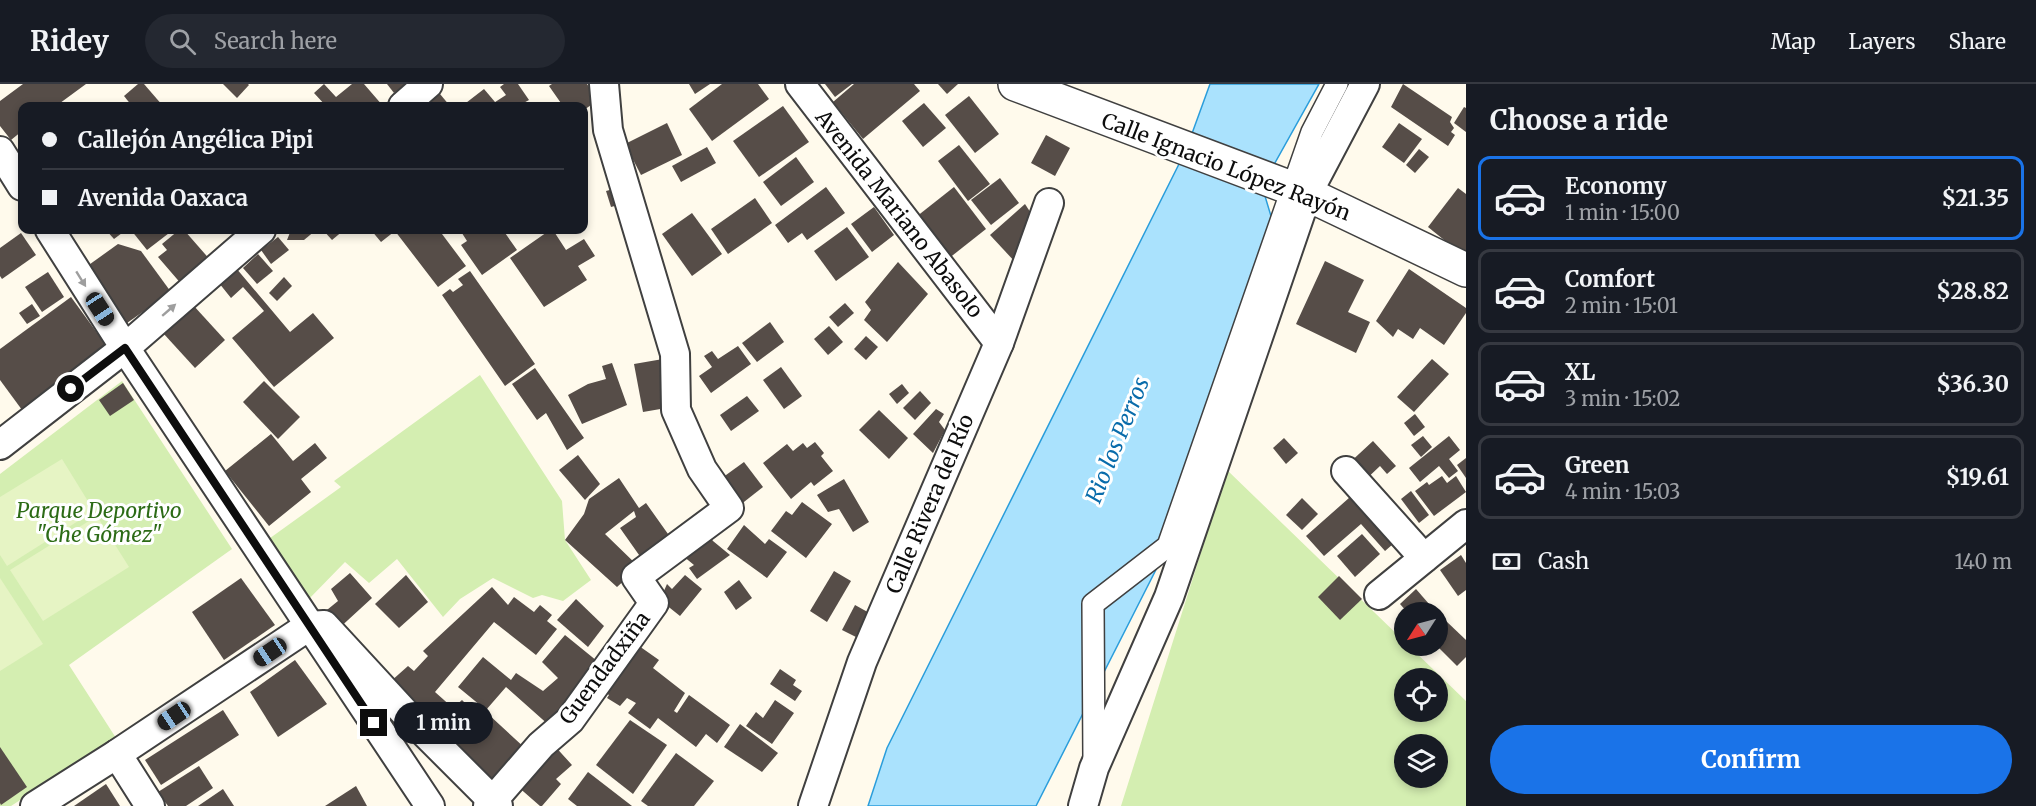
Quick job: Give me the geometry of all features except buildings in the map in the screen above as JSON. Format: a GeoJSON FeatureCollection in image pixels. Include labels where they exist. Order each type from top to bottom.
{"type":"FeatureCollection","features":[{"type":"Feature","properties":{"kind":"street"},"geometry":{"type":"LineString","coordinates":[[408,102],[429,84]]}},
{"type":"Feature","properties":{"kind":"street","name":"Guendadxiña"},"geometry":{"type":"LineString","coordinates":[[493,804],[541,745],[570,720],[654,603],[636,577],[729,508],[702,469],[676,410],[675,354],[608,130],[604,84]]}},
{"type":"Feature","properties":{"kind":"street","name":"Avenida Mariano Abasolo"},"geometry":{"type":"LineString","coordinates":[[800,84],[999,343]]}},
{"type":"Feature","properties":{"kind":"street"},"geometry":{"type":"LineString","coordinates":[[1076,806],[1169,597],[1296,191],[1312,132],[1337,84]]}},
{"type":"Feature","properties":{"kind":"street"},"geometry":{"type":"LineString","coordinates":[[1083,806],[1094,768],[1093,604],[1168,546],[1296,191],[1365,84]]}},
{"type":"Feature","properties":{"kind":"street","name":"Calle Ignacio López Rayón"},"geometry":{"type":"LineString","coordinates":[[1026,86],[1296,191],[1466,270]]}},
{"type":"Feature","properties":{"kind":"street"},"geometry":{"type":"LineString","coordinates":[[0,151],[18,180]]}},
{"type":"Feature","properties":{"kind":"street","name":"Calle Rivera del Río"},"geometry":{"type":"LineString","coordinates":[[813,806],[862,662],[999,343],[1049,202]]}},
{"type":"Feature","properties":{"kind":"street"},"geometry":{"type":"LineString","coordinates":[[53,234],[424,804]]}},
{"type":"Feature","properties":{"kind":"street"},"geometry":{"type":"LineString","coordinates":[[0,444],[125,348],[256,234]]}},
{"type":"Feature","properties":{"kind":"street"},"geometry":{"type":"LineString","coordinates":[[1346,471],[1424,558]]}},
{"type":"Feature","properties":{"kind":"street"},"geometry":{"type":"LineString","coordinates":[[1379,595],[1466,524]]}},
{"type":"Feature","properties":{"kind":"street"},"geometry":{"type":"LineString","coordinates":[[35,806],[309,626],[324,625],[493,804]]}},
{"type":"Feature","properties":{"kind":"street"},"geometry":{"type":"LineString","coordinates":[[117,754],[150,806]]}},
{"type":"Feature","properties":{"kind":"green space"},"geometry":{"type":"Polygon","coordinates":[[[480,375],[562,501],[565,540],[591,580],[563,601],[542,595],[533,598],[493,578],[460,599],[443,617],[397,559],[369,583],[345,562],[307,601],[266,541],[341,487],[334,481],[480,375]]]}},
{"type":"Feature","properties":{"kind":"green space","name":"Parque Deportivo \"Che Gómez\""},"geometry":{"type":"Polygon","coordinates":[[[122,381],[232,549],[69,665],[116,738],[11,806],[0,806],[0,474],[122,381]]]}},
{"type":"Feature","properties":{"kind":"green space"},"geometry":{"type":"Polygon","coordinates":[[[62,459],[94,511],[7,566],[0,555],[0,497],[62,459]]]}},
{"type":"Feature","properties":{"kind":"green space"},"geometry":{"type":"Polygon","coordinates":[[[1227,470],[1394,631],[1394,656],[1419,656],[1432,668],[1394,668],[1394,722],[1448,722],[1448,684],[1466,701],[1466,806],[1121,806],[1227,470]]]}},
{"type":"Feature","properties":{"kind":"green space"},"geometry":{"type":"Polygon","coordinates":[[[97,516],[129,567],[43,621],[10,570],[97,516]]]}},
{"type":"Feature","properties":{"kind":"green space"},"geometry":{"type":"Polygon","coordinates":[[[0,578],[43,644],[0,671],[0,578]]]}},
{"type":"Feature","properties":{"kind":"water","name":"Rio los Perros"},"geometry":{"type":"Polygon","coordinates":[[[1210,84],[1319,84],[1262,186],[1282,253],[1168,546],[1036,806],[868,806],[887,748],[1186,150],[1210,84]]]}},
{"type":"Feature","properties":{"kind":"route"},"geometry":{"type":"LineString","coordinates":[[71,389],[125,348],[374,723]]}}]}
